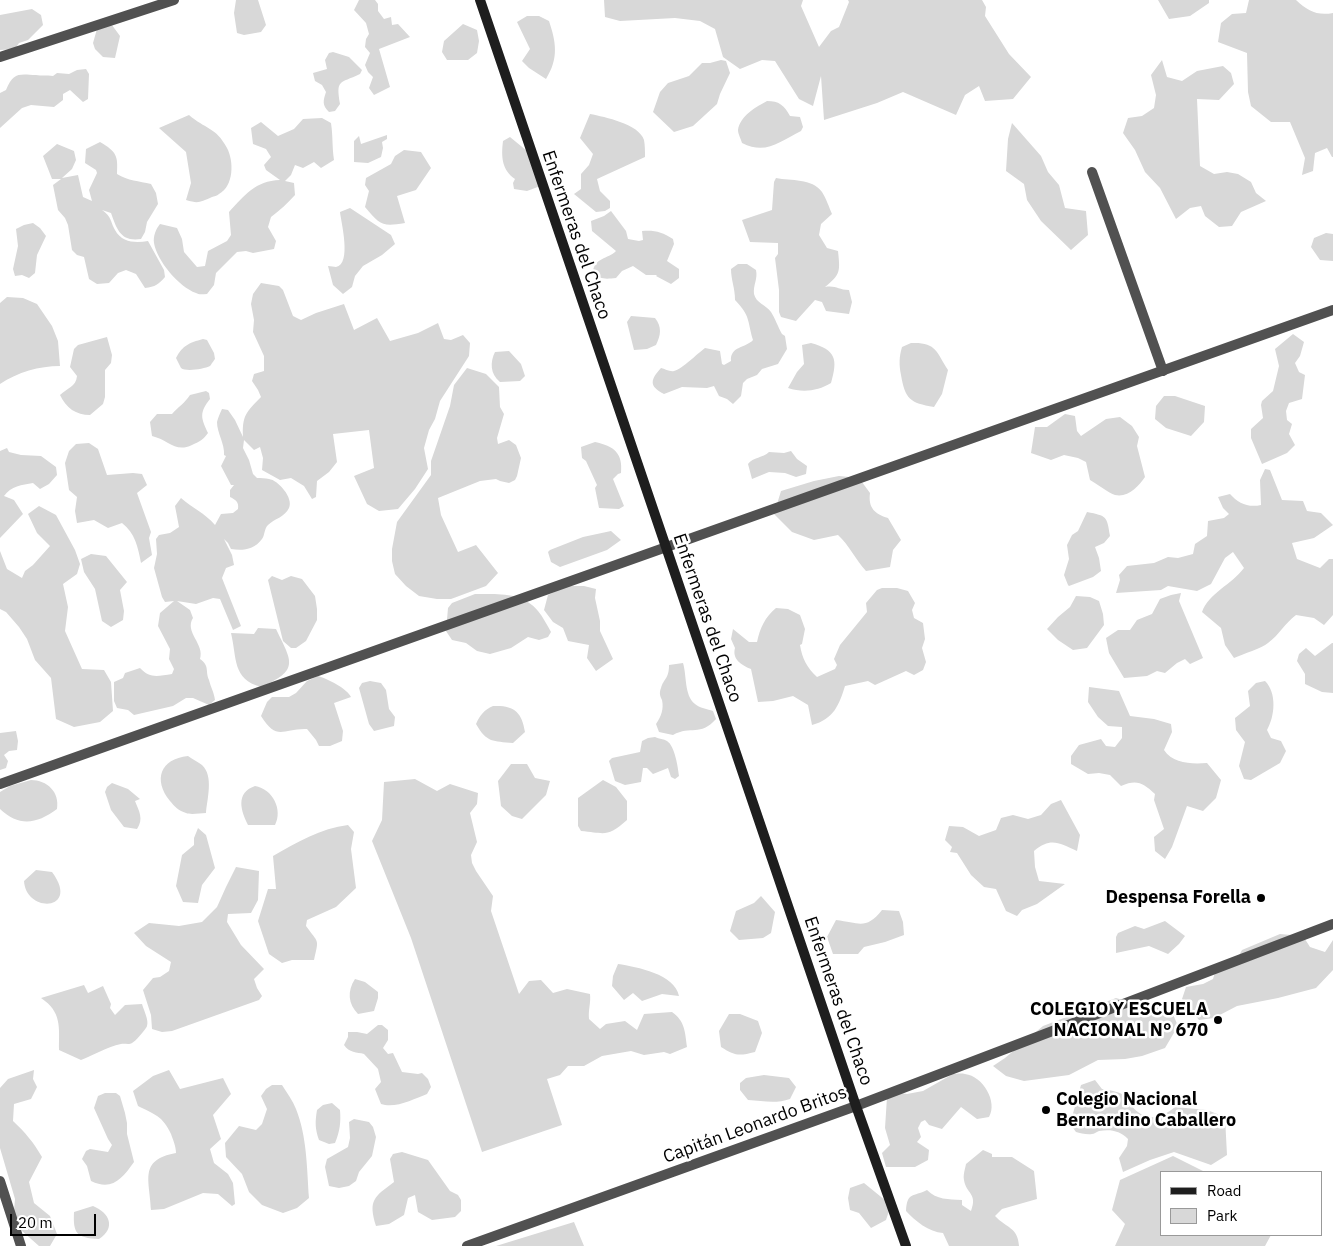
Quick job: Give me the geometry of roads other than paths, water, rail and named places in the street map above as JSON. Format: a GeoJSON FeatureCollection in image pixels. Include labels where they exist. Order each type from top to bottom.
{"type":"FeatureCollection","features":[{"type":"Feature","properties":{"kind":"main road","name":"Enfermeras del Chaco"},"geometry":{"type":"LineString","coordinates":[[480,0],[856,1106],[906,1246]]}},
{"type":"Feature","properties":{"kind":"street"},"geometry":{"type":"LineString","coordinates":[[0,57],[174,0]]}},
{"type":"Feature","properties":{"kind":"street"},"geometry":{"type":"LineString","coordinates":[[1092,172],[1163,371]]}},
{"type":"Feature","properties":{"kind":"street"},"geometry":{"type":"LineString","coordinates":[[0,784],[1333,310]]}},
{"type":"Feature","properties":{"kind":"street","name":"Capitán Leonardo Britos"},"geometry":{"type":"LineString","coordinates":[[467,1246],[856,1106],[1333,924]]}},
{"type":"Feature","properties":{"kind":"street"},"geometry":{"type":"LineString","coordinates":[[0,1181],[21,1246]]}},
{"type":"Feature","properties":{"kind":"place","name":"Despensa Forella"},"geometry":{"type":"Point","coordinates":[1261,898]}},
{"type":"Feature","properties":{"kind":"place","name":"COLEGIO Y ESCUELA NACIONAL N° 670"},"geometry":{"type":"Point","coordinates":[1218,1020]}},
{"type":"Feature","properties":{"kind":"place","name":"Colegio Nacional Bernardino Caballero"},"geometry":{"type":"Point","coordinates":[1046,1110]}}]}
